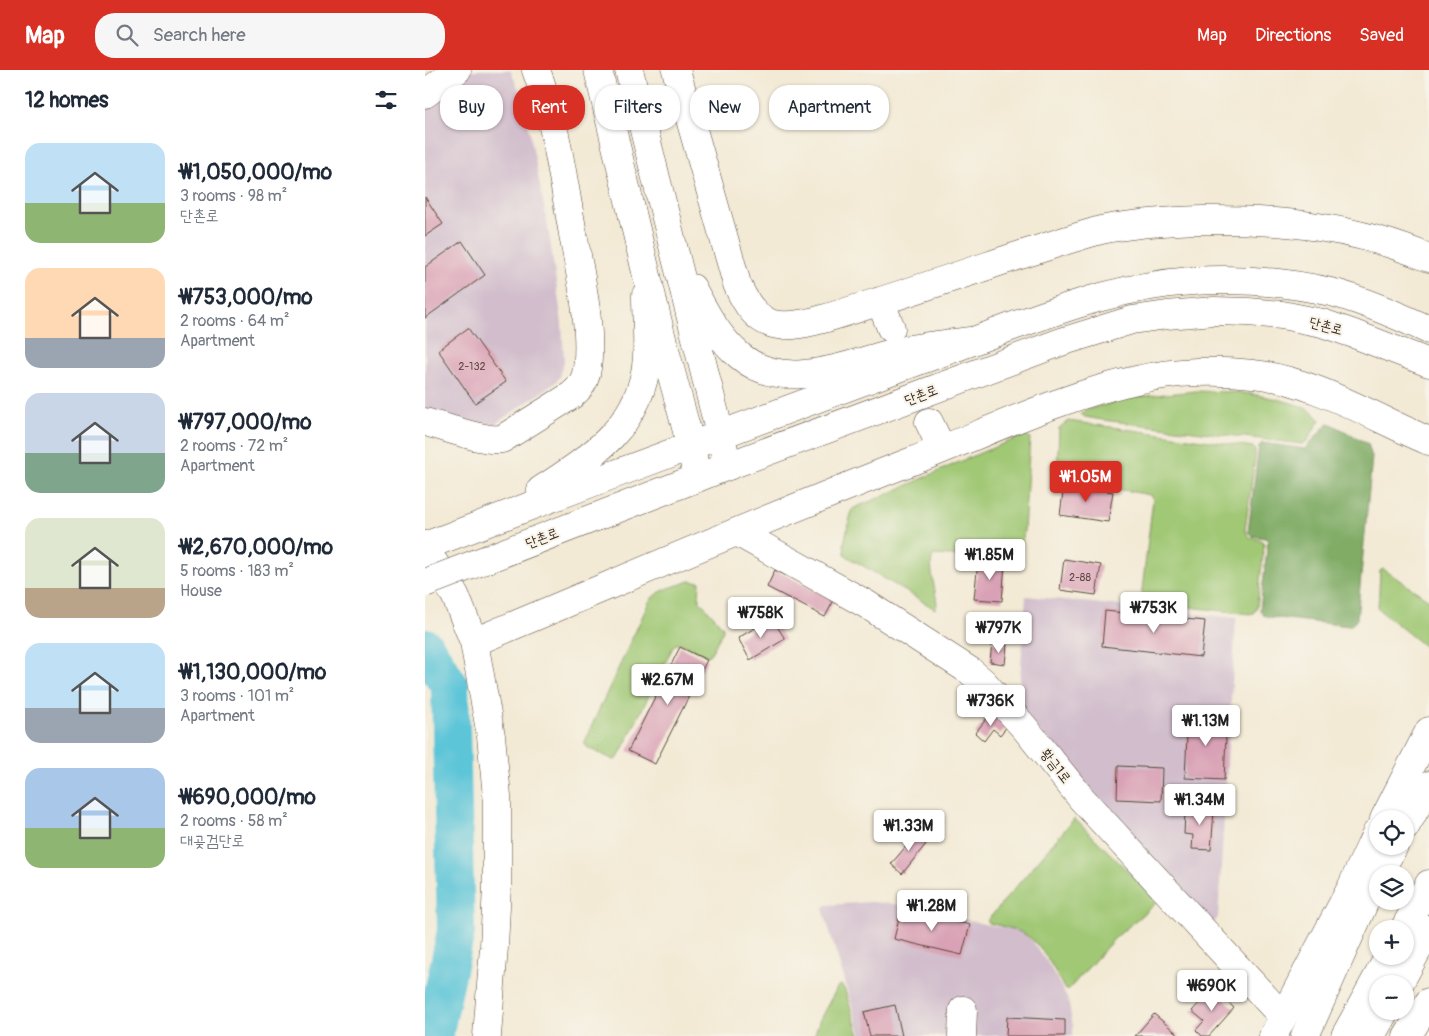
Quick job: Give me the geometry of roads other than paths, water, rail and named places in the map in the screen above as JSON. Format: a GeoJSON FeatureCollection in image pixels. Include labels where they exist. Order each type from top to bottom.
{"type":"FeatureCollection","features":[{"type":"Feature","properties":{"kind":"main road"},"geometry":{"type":"LineString","coordinates":[[425,94],[457,70]]}},
{"type":"Feature","properties":{"kind":"main road"},"geometry":{"type":"LineString","coordinates":[[425,422],[494,440],[502,439],[579,389],[587,372],[588,341],[579,268],[550,114],[536,70]]}},
{"type":"Feature","properties":{"kind":"main road"},"geometry":{"type":"LineString","coordinates":[[598,70],[661,335],[691,446],[697,478]]}},
{"type":"Feature","properties":{"kind":"main road"},"geometry":{"type":"LineString","coordinates":[[629,70],[728,466]]}},
{"type":"Feature","properties":{"kind":"main road"},"geometry":{"type":"LineString","coordinates":[[676,70],[737,284],[745,301],[755,314],[768,322],[783,326],[799,325],[880,302],[1101,230],[1138,224],[1235,220],[1285,222],[1332,228],[1363,235],[1394,244],[1429,258]]}},
{"type":"Feature","properties":{"kind":"main road"},"geometry":{"type":"LineString","coordinates":[[675,258],[719,334],[741,357],[754,366],[769,371],[808,374],[827,371],[923,346],[971,341]]}},
{"type":"Feature","properties":{"kind":"main road"},"geometry":{"type":"LineString","coordinates":[[496,519],[577,467],[605,444],[621,427],[633,408],[641,385],[647,358],[645,269]]}},
{"type":"Feature","properties":{"kind":"main road"},"geometry":{"type":"LineString","coordinates":[[487,1036],[494,947],[497,796],[491,736],[475,642],[455,595],[425,548],[496,519],[719,435],[971,341],[1103,295],[1153,285],[1226,280],[1303,286],[1366,303],[1429,330]]}},
{"type":"Feature","properties":{"kind":"main road"},"geometry":{"type":"LineString","coordinates":[[880,302],[891,328]]}},
{"type":"Feature","properties":{"kind":"main road","name":"단촌로"},"geometry":{"type":"LineString","coordinates":[[425,583],[728,466],[1061,342],[1132,320],[1214,312],[1282,315],[1322,323],[1429,363]]}},
{"type":"Feature","properties":{"kind":"main road"},"geometry":{"type":"LineString","coordinates":[[475,642],[737,532],[942,449],[1070,400],[1121,383],[1166,375],[1256,374],[1294,382],[1429,441]]}},
{"type":"Feature","properties":{"kind":"main road"},"geometry":{"type":"LineString","coordinates":[[929,422],[942,449]]}},
{"type":"Feature","properties":{"kind":"main road","name":"황금1로"},"geometry":{"type":"LineString","coordinates":[[737,532],[866,604],[970,671],[983,682],[1024,727],[1082,799],[1278,1026]]}},
{"type":"Feature","properties":{"kind":"main road"},"geometry":{"type":"LineString","coordinates":[[1389,810],[1429,731]]}},
{"type":"Feature","properties":{"kind":"main road"},"geometry":{"type":"LineString","coordinates":[[1414,811],[1429,785]]}},
{"type":"Feature","properties":{"kind":"main road"},"geometry":{"type":"LineString","coordinates":[[1305,1036],[1368,883],[1373,855]]}},
{"type":"Feature","properties":{"kind":"main road"},"geometry":{"type":"LineString","coordinates":[[1278,1026],[1387,855]]}},
{"type":"Feature","properties":{"kind":"main road"},"geometry":{"type":"LineString","coordinates":[[1409,920],[1429,884]]}},
{"type":"Feature","properties":{"kind":"main road"},"geometry":{"type":"LineString","coordinates":[[1404,975],[1429,929]]}},
{"type":"Feature","properties":{"kind":"main road"},"geometry":{"type":"LineString","coordinates":[[1345,1036],[1384,965]]}},
{"type":"Feature","properties":{"kind":"main road"},"geometry":{"type":"LineString","coordinates":[[1407,1036],[1429,1002]]}},
{"type":"Feature","properties":{"kind":"main road"},"geometry":{"type":"LineString","coordinates":[[1371,1036],[1380,1020]]}},
{"type":"Feature","properties":{"kind":"waterway"},"geometry":{"type":"LineString","coordinates":[[425,647],[450,686],[456,931],[434,1036]]}},
{"type":"Feature","properties":{"kind":"tunnel"},"geometry":{"type":"LineString","coordinates":[[898,343],[929,422]]}}]}
